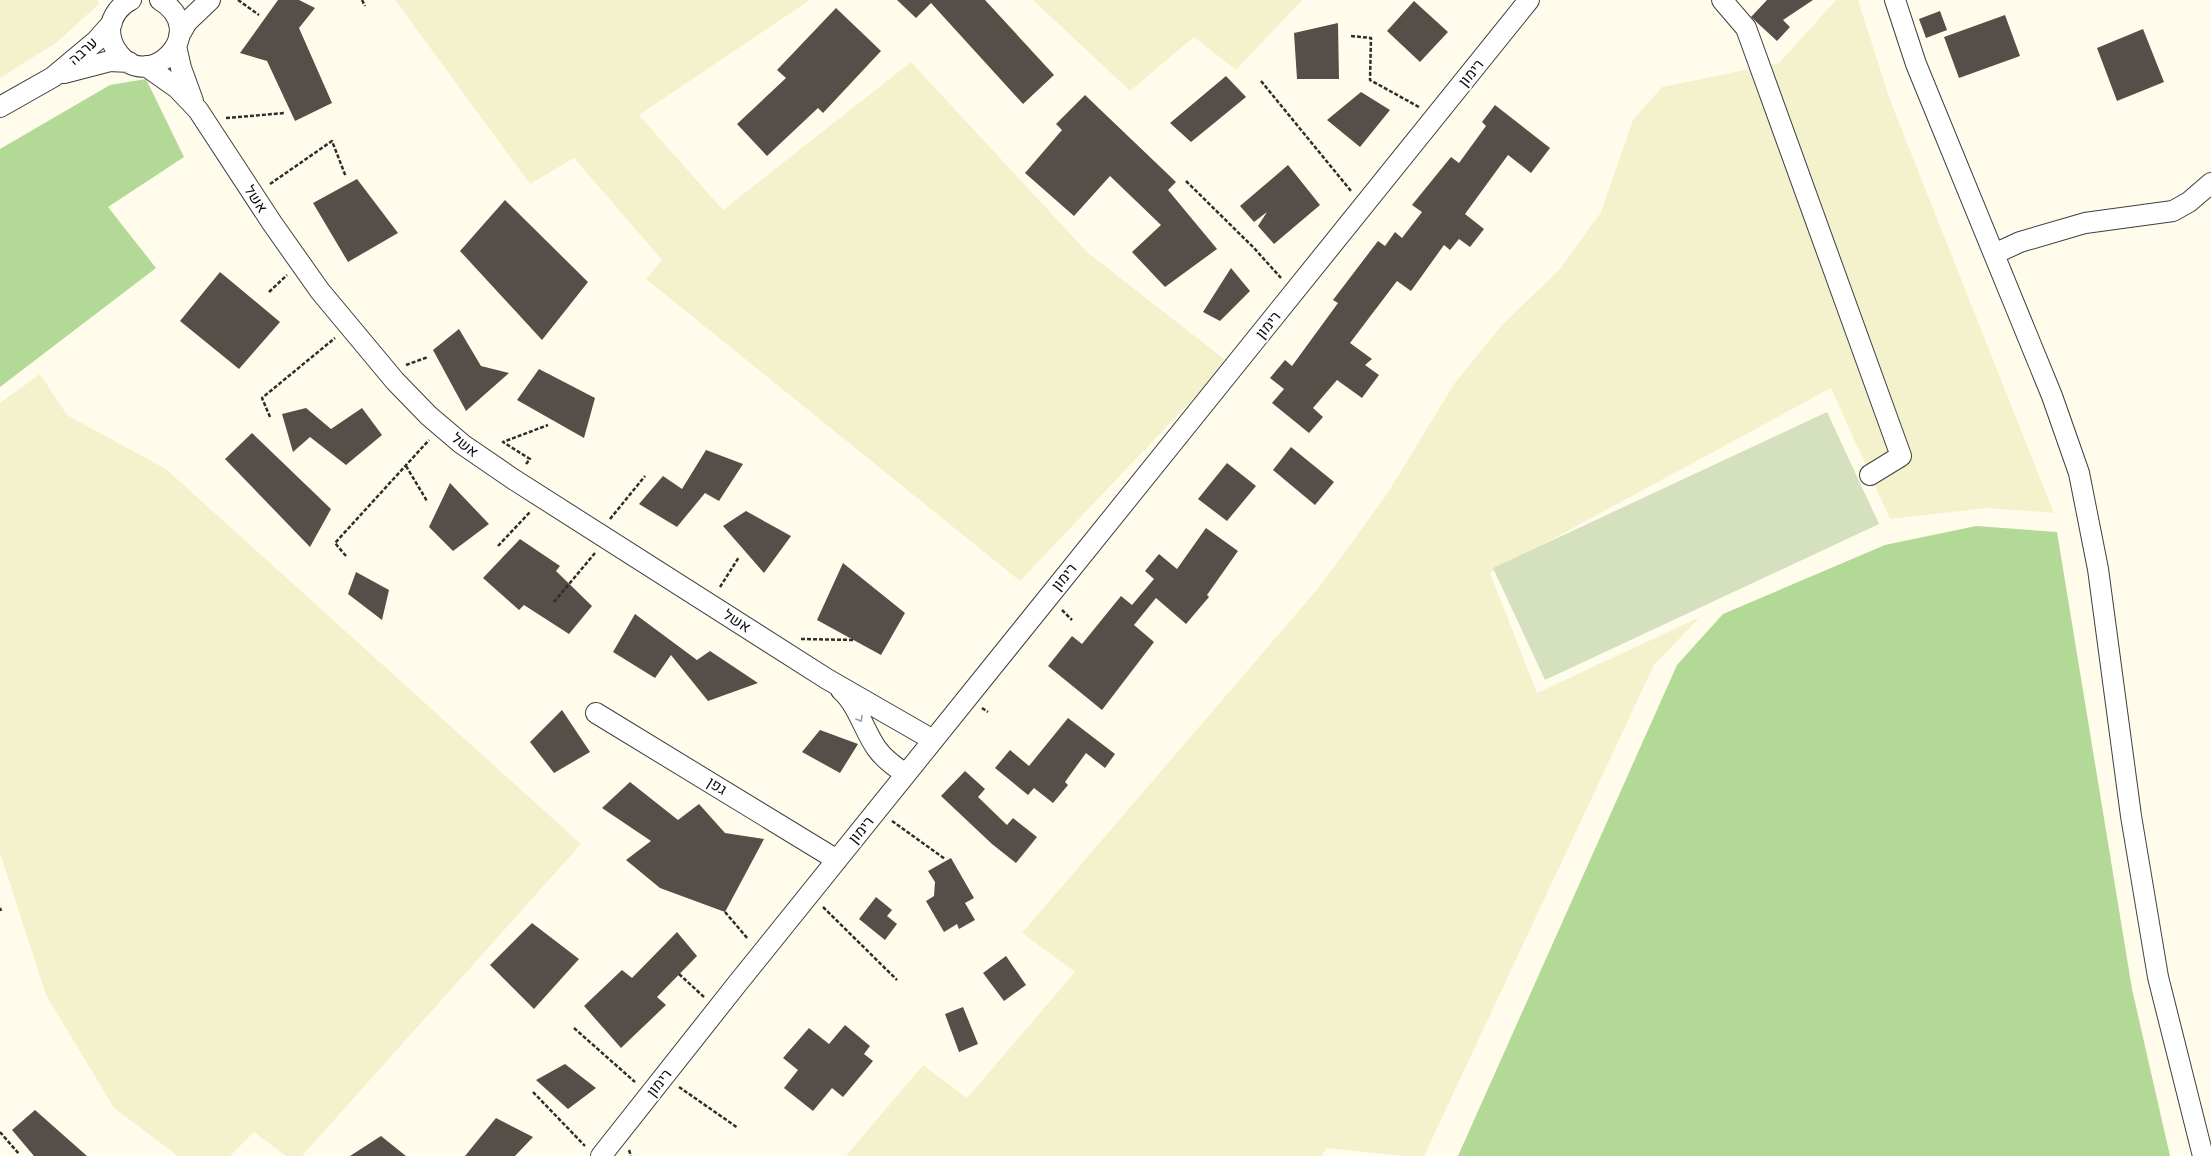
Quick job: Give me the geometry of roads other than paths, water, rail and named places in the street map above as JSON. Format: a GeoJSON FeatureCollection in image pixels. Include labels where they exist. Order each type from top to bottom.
{"type":"FeatureCollection","features":[{"type":"Feature","properties":{"kind":"street","name":"ערבה"},"geometry":{"type":"LineString","coordinates":[[0,108],[53,77],[96,41],[111,14],[131,0]]}},
{"type":"Feature","properties":{"kind":"street","name":"אשל"},"geometry":{"type":"LineString","coordinates":[[160,0],[168,5],[175,14],[179,24],[178,41],[181,68],[201,115]]}},
{"type":"Feature","properties":{"kind":"street"},"geometry":{"type":"LineString","coordinates":[[137,64],[164,60],[178,41],[187,22],[210,0]]}},
{"type":"Feature","properties":{"kind":"street","name":"רימון"},"geometry":{"type":"LineString","coordinates":[[596,1153],[650,1094],[809,894],[1529,0]]}},
{"type":"Feature","properties":{"kind":"street"},"geometry":{"type":"LineString","coordinates":[[1722,0],[1746,28],[1901,456],[1870,474]]}},
{"type":"Feature","properties":{"kind":"street"},"geometry":{"type":"LineString","coordinates":[[1895,0],[1916,64],[2052,396],[2079,472],[2098,569],[2131,816],[2158,977],[2202,1156]]}},
{"type":"Feature","properties":{"kind":"street","name":"אשל"},"geometry":{"type":"LineString","coordinates":[[111,14],[112,40],[115,49],[177,88],[201,115],[316,285],[394,380],[441,426],[462,444],[513,479],[602,536],[827,679],[933,740]]}},
{"type":"Feature","properties":{"kind":"street","name":"ערבה"},"geometry":{"type":"LineString","coordinates":[[53,77],[110,61],[137,64]]}},
{"type":"Feature","properties":{"kind":"street"},"geometry":{"type":"LineString","coordinates":[[1994,254],[2020,242],[2085,223],[2173,211],[2190,202],[2211,183]]}},
{"type":"Feature","properties":{"kind":"street","name":"אשל"},"geometry":{"type":"LineString","coordinates":[[827,679],[844,693],[877,748],[888,762],[906,774]]}},
{"type":"Feature","properties":{"kind":"street","name":"גפן"},"geometry":{"type":"LineString","coordinates":[[596,713],[837,860]]}}]}
